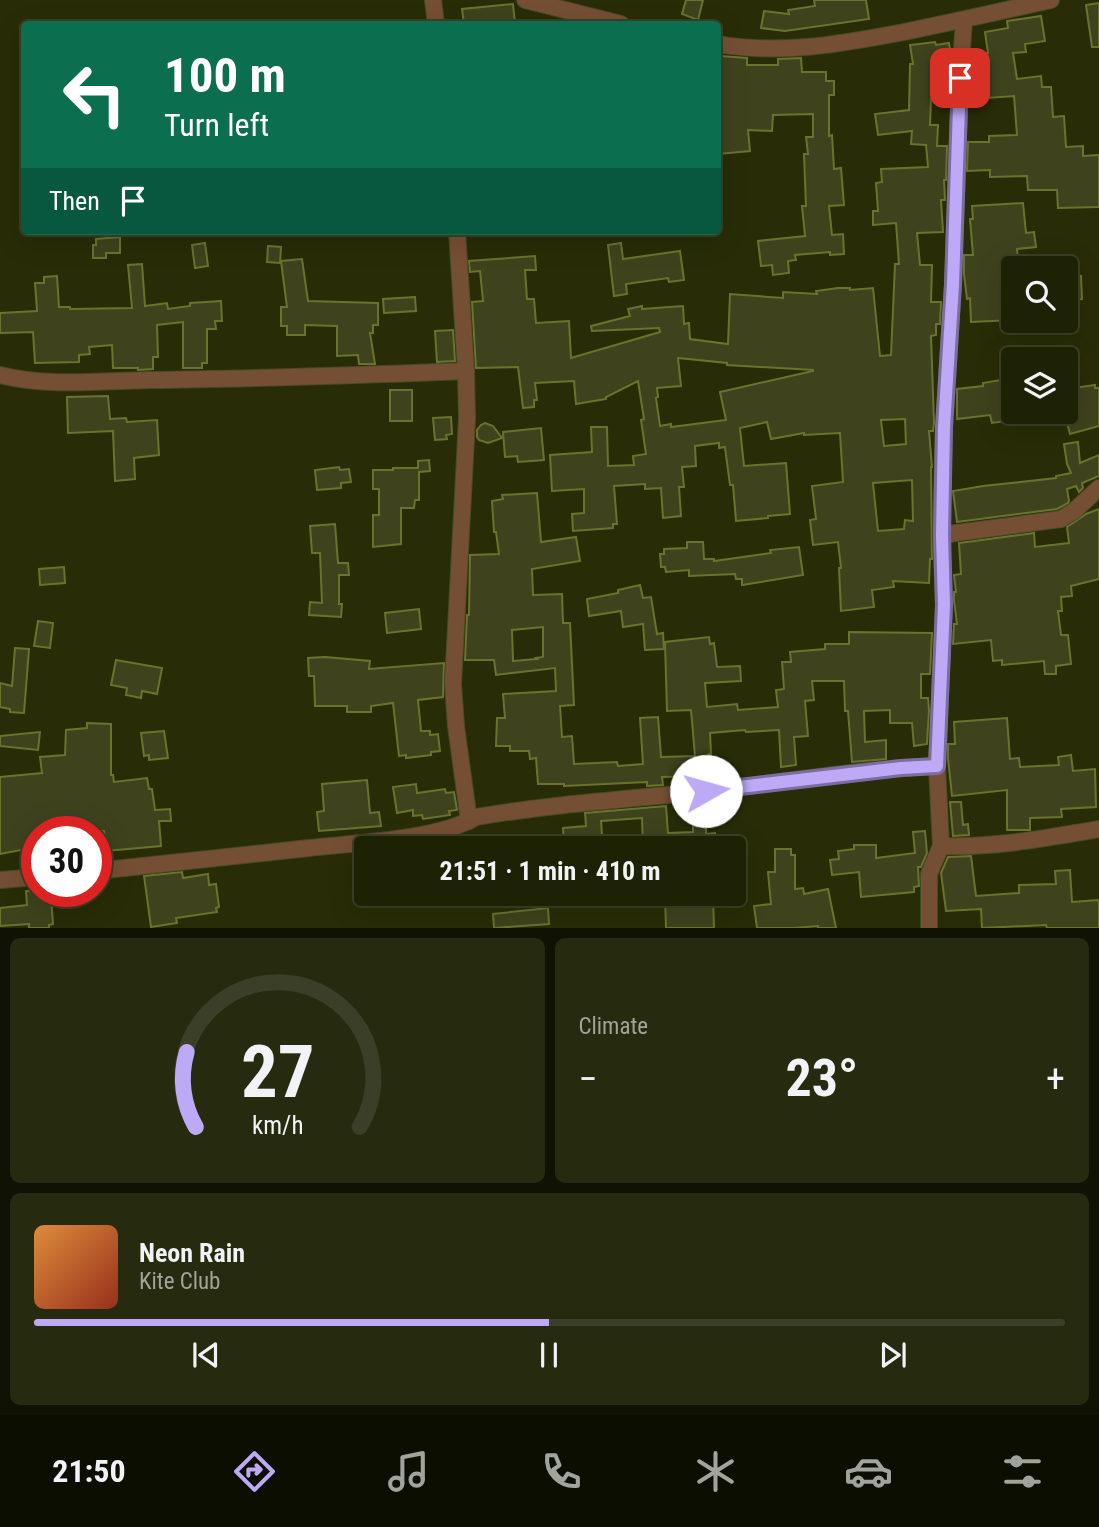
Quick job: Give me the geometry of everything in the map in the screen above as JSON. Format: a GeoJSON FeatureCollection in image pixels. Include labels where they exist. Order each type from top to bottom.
{"type":"FeatureCollection","features":[{"type":"Feature","properties":{"kind":"street"},"geometry":{"type":"LineString","coordinates":[[433,0],[436,21]]}},
{"type":"Feature","properties":{"kind":"street"},"geometry":{"type":"LineString","coordinates":[[525,0],[609,21]]}},
{"type":"Feature","properties":{"kind":"street"},"geometry":{"type":"LineString","coordinates":[[721,44],[797,49],[964,20],[1051,0]]}},
{"type":"Feature","properties":{"kind":"street"},"geometry":{"type":"LineString","coordinates":[[929,928],[929,874],[941,846],[937,766],[944,605],[944,427],[964,20]]}},
{"type":"Feature","properties":{"kind":"street"},"geometry":{"type":"LineString","coordinates":[[457,235],[467,419],[453,684],[469,821]]}},
{"type":"Feature","properties":{"kind":"street"},"geometry":{"type":"LineString","coordinates":[[0,375],[26,380],[73,381],[244,379],[466,371]]}},
{"type":"Feature","properties":{"kind":"street"},"geometry":{"type":"LineString","coordinates":[[942,535],[1061,519],[1099,488]]}},
{"type":"Feature","properties":{"kind":"street"},"geometry":{"type":"LineString","coordinates":[[112,869],[390,839],[430,832],[476,817],[557,805],[937,766]]}},
{"type":"Feature","properties":{"kind":"street"},"geometry":{"type":"LineString","coordinates":[[941,846],[970,847],[1099,829]]}},
{"type":"Feature","properties":{"kind":"street"},"geometry":{"type":"LineString","coordinates":[[0,880],[21,878]]}},
{"type":"Feature","properties":{"kind":"building"},"geometry":{"type":"Polygon","coordinates":[[[686,0],[703,0],[698,20],[682,14],[686,0]]]}},
{"type":"Feature","properties":{"kind":"building"},"geometry":{"type":"Polygon","coordinates":[[[814,0],[866,0],[869,19],[785,31],[761,28],[764,11],[789,14],[788,10],[815,6],[814,0]]]}},
{"type":"Feature","properties":{"kind":"building"},"geometry":{"type":"Polygon","coordinates":[[[1099,3],[1099,47],[1092,47],[1086,5],[1099,3]]]}},
{"type":"Feature","properties":{"kind":"building"},"geometry":{"type":"Polygon","coordinates":[[[513,4],[515,21],[464,21],[462,9],[513,4]]]}},
{"type":"Feature","properties":{"kind":"building"},"geometry":{"type":"Polygon","coordinates":[[[1041,16],[1045,41],[1025,44],[1026,52],[1013,53],[1017,79],[1041,76],[1042,87],[1051,87],[1053,117],[1064,116],[1066,147],[1083,146],[1083,156],[1099,155],[1099,207],[1058,208],[1057,190],[1028,190],[1027,176],[990,177],[990,170],[967,171],[968,142],[989,142],[989,136],[1017,135],[1014,96],[973,99],[972,59],[985,59],[984,54],[988,53],[985,32],[1008,28],[1007,21],[1041,16]]]}},
{"type":"Feature","properties":{"kind":"building"},"geometry":{"type":"Polygon","coordinates":[[[949,43],[951,56],[948,57],[948,99],[931,99],[930,125],[938,125],[937,146],[947,146],[945,200],[941,200],[943,232],[917,233],[920,265],[932,265],[931,302],[941,302],[940,324],[936,324],[936,335],[931,336],[934,423],[933,431],[929,431],[932,467],[932,559],[929,583],[893,581],[894,587],[872,590],[874,607],[841,611],[838,542],[813,545],[810,520],[816,519],[812,486],[843,482],[840,433],[804,433],[771,439],[767,422],[740,428],[744,466],[786,463],[790,514],[736,521],[733,485],[730,485],[725,447],[719,448],[719,443],[695,446],[696,466],[682,467],[684,487],[679,487],[681,516],[663,518],[661,488],[645,489],[645,484],[614,486],[617,524],[613,524],[613,528],[573,531],[572,514],[584,513],[584,489],[552,491],[550,455],[592,452],[591,427],[607,427],[608,466],[634,465],[633,456],[646,454],[638,381],[606,399],[576,404],[574,381],[535,383],[537,400],[534,400],[534,407],[523,408],[518,367],[476,368],[472,302],[483,301],[480,271],[470,272],[469,261],[535,256],[536,270],[525,270],[527,299],[534,299],[536,323],[569,321],[571,358],[660,332],[659,328],[592,331],[591,326],[630,316],[628,309],[642,306],[642,309],[683,306],[684,324],[689,323],[690,339],[728,344],[730,294],[783,298],[783,292],[817,294],[816,291],[838,288],[873,288],[880,356],[891,355],[895,264],[899,264],[896,223],[873,225],[873,211],[878,211],[876,183],[882,182],[881,169],[928,167],[926,145],[911,144],[912,131],[878,135],[875,114],[909,110],[910,64],[913,64],[910,45],[949,43]],[[678,358],[681,386],[657,388],[660,426],[726,420],[720,392],[813,371],[727,365],[678,358]],[[905,419],[881,420],[884,446],[906,444],[905,419]],[[912,480],[873,483],[878,531],[904,529],[905,520],[913,521],[912,480]]]}},
{"type":"Feature","properties":{"kind":"building"},"geometry":{"type":"Polygon","coordinates":[[[721,56],[747,58],[747,65],[778,65],[778,59],[801,58],[802,72],[826,72],[826,81],[834,81],[834,95],[829,95],[829,136],[832,135],[834,169],[841,168],[844,205],[829,206],[832,235],[843,234],[844,254],[830,255],[830,252],[795,255],[796,260],[788,261],[789,273],[773,275],[772,265],[761,266],[758,241],[805,236],[802,206],[806,206],[804,154],[808,154],[806,137],[813,137],[813,114],[773,115],[772,131],[748,130],[750,151],[721,154],[721,56]]]}},
{"type":"Feature","properties":{"kind":"building"},"geometry":{"type":"Polygon","coordinates":[[[1023,203],[1026,233],[1034,232],[1036,247],[1017,249],[1018,256],[1001,256],[1001,321],[971,322],[964,255],[973,255],[970,219],[973,219],[972,206],[1023,203]]]}},
{"type":"Feature","properties":{"kind":"building"},"geometry":{"type":"Polygon","coordinates":[[[120,237],[120,253],[106,253],[106,258],[93,258],[96,239],[120,237]]]}},
{"type":"Feature","properties":{"kind":"building"},"geometry":{"type":"Polygon","coordinates":[[[205,243],[208,266],[195,268],[192,245],[205,243]]]}},
{"type":"Feature","properties":{"kind":"building"},"geometry":{"type":"Polygon","coordinates":[[[621,243],[623,259],[680,251],[684,280],[669,282],[668,278],[626,284],[627,294],[614,296],[608,245],[621,243]]]}},
{"type":"Feature","properties":{"kind":"building"},"geometry":{"type":"Polygon","coordinates":[[[268,246],[281,247],[280,263],[267,262],[268,246]]]}},
{"type":"Feature","properties":{"kind":"building"},"geometry":{"type":"Polygon","coordinates":[[[302,259],[308,301],[378,303],[378,325],[373,325],[373,333],[370,333],[375,364],[359,364],[358,355],[337,356],[337,326],[305,325],[305,335],[287,335],[287,326],[281,326],[281,307],[287,307],[281,261],[302,259]]]}},
{"type":"Feature","properties":{"kind":"building"},"geometry":{"type":"Polygon","coordinates":[[[142,264],[145,306],[167,303],[168,309],[190,306],[190,303],[221,301],[222,321],[215,321],[216,329],[207,329],[207,363],[202,363],[202,368],[183,368],[183,322],[157,325],[158,357],[153,357],[153,369],[138,370],[113,368],[112,345],[89,347],[90,354],[79,355],[79,362],[35,363],[33,332],[0,333],[0,313],[37,311],[35,283],[44,283],[44,277],[57,276],[59,307],[132,308],[128,265],[142,264]]]}},
{"type":"Feature","properties":{"kind":"building"},"geometry":{"type":"Polygon","coordinates":[[[1078,276],[1081,276],[1082,299],[1078,299],[1078,276]]]}},
{"type":"Feature","properties":{"kind":"building"},"geometry":{"type":"Polygon","coordinates":[[[415,297],[416,311],[384,313],[383,299],[415,297]]]}},
{"type":"Feature","properties":{"kind":"building"},"geometry":{"type":"Polygon","coordinates":[[[453,330],[455,361],[437,362],[435,331],[453,330]]]}},
{"type":"Feature","properties":{"kind":"building"},"geometry":{"type":"Polygon","coordinates":[[[1001,380],[1001,422],[992,423],[990,415],[957,419],[957,389],[983,386],[983,383],[1001,380]]]}},
{"type":"Feature","properties":{"kind":"building"},"geometry":{"type":"Polygon","coordinates":[[[1095,385],[1095,388],[1099,388],[1099,426],[1070,434],[1067,424],[1078,424],[1078,387],[1095,385]]]}},
{"type":"Feature","properties":{"kind":"building"},"geometry":{"type":"Polygon","coordinates":[[[390,390],[412,390],[412,421],[390,421],[390,390]]]}},
{"type":"Feature","properties":{"kind":"building"},"geometry":{"type":"Polygon","coordinates":[[[108,396],[110,419],[126,418],[127,422],[157,420],[159,455],[134,458],[135,479],[115,481],[113,431],[68,433],[67,397],[108,396]]]}},
{"type":"Feature","properties":{"kind":"building"},"geometry":{"type":"Polygon","coordinates":[[[451,417],[452,434],[446,435],[447,439],[435,440],[433,418],[451,417]]]}},
{"type":"Feature","properties":{"kind":"building"},"geometry":{"type":"Polygon","coordinates":[[[485,423],[493,426],[502,438],[488,443],[479,440],[477,430],[485,423]]]}},
{"type":"Feature","properties":{"kind":"building"},"geometry":{"type":"Polygon","coordinates":[[[541,428],[544,460],[518,462],[517,456],[505,457],[503,432],[541,428]]]}},
{"type":"Feature","properties":{"kind":"building"},"geometry":{"type":"Polygon","coordinates":[[[1078,442],[1080,463],[1099,455],[1099,476],[1082,483],[1083,488],[1079,492],[1076,486],[1067,489],[1068,503],[1057,509],[957,522],[953,491],[1056,478],[1071,473],[1064,444],[1078,442]]]}},
{"type":"Feature","properties":{"kind":"building"},"geometry":{"type":"Polygon","coordinates":[[[429,460],[430,471],[419,472],[419,500],[415,500],[414,508],[401,508],[401,544],[373,547],[373,515],[379,515],[379,489],[373,489],[373,470],[418,468],[418,461],[429,460]]]}},
{"type":"Feature","properties":{"kind":"building"},"geometry":{"type":"Polygon","coordinates":[[[339,467],[340,470],[349,469],[351,482],[341,483],[341,488],[317,490],[315,470],[339,467]]]}},
{"type":"Feature","properties":{"kind":"building"},"geometry":{"type":"Polygon","coordinates":[[[537,493],[541,542],[576,537],[580,561],[532,569],[533,595],[562,594],[563,623],[570,623],[574,705],[560,706],[562,737],[572,736],[574,764],[643,764],[640,718],[658,717],[661,757],[695,756],[691,710],[667,711],[665,642],[709,637],[710,644],[714,643],[717,667],[740,666],[741,681],[705,683],[707,707],[737,704],[738,710],[778,707],[776,690],[784,689],[782,662],[791,662],[790,652],[825,649],[825,644],[849,644],[849,632],[932,633],[930,674],[921,674],[921,698],[928,698],[927,744],[914,746],[912,723],[890,723],[890,710],[864,711],[865,742],[886,740],[886,759],[852,762],[844,681],[812,681],[814,700],[805,701],[808,736],[794,737],[796,765],[781,767],[779,730],[745,730],[710,733],[710,776],[662,777],[663,785],[647,786],[647,782],[564,786],[538,784],[536,758],[530,759],[529,751],[510,751],[510,746],[496,746],[497,718],[505,718],[503,694],[556,691],[555,668],[496,675],[494,660],[465,660],[470,555],[499,554],[492,501],[503,499],[502,495],[537,493]],[[543,627],[512,630],[513,661],[543,657],[543,627]]]}},
{"type":"Feature","properties":{"kind":"building"},"geometry":{"type":"Polygon","coordinates":[[[1099,509],[1099,579],[1071,586],[1072,596],[1061,597],[1062,611],[1058,611],[1061,635],[1068,635],[1071,664],[1056,666],[1056,674],[1045,674],[1044,661],[1002,665],[1002,660],[993,661],[991,640],[953,644],[954,624],[957,624],[954,575],[961,574],[959,543],[1034,533],[1035,547],[1069,543],[1067,527],[1099,509]]]}},
{"type":"Feature","properties":{"kind":"building"},"geometry":{"type":"Polygon","coordinates":[[[335,524],[338,563],[348,563],[349,575],[339,575],[341,617],[309,615],[310,602],[322,603],[320,553],[312,553],[310,526],[335,524]]]}},
{"type":"Feature","properties":{"kind":"building"},"geometry":{"type":"Polygon","coordinates":[[[687,542],[703,542],[704,559],[714,561],[799,547],[803,575],[742,585],[742,579],[736,579],[735,574],[689,576],[689,570],[666,572],[665,567],[661,567],[660,554],[664,554],[664,549],[687,548],[687,542]]]}},
{"type":"Feature","properties":{"kind":"building"},"geometry":{"type":"Polygon","coordinates":[[[64,567],[65,583],[40,585],[39,569],[64,567]]]}},
{"type":"Feature","properties":{"kind":"building"},"geometry":{"type":"Polygon","coordinates":[[[640,585],[643,598],[651,597],[657,634],[663,633],[664,649],[645,650],[643,624],[623,627],[621,611],[589,616],[587,599],[618,593],[618,590],[640,585]]]}},
{"type":"Feature","properties":{"kind":"building"},"geometry":{"type":"Polygon","coordinates":[[[419,609],[421,629],[387,633],[385,613],[419,609]]]}},
{"type":"Feature","properties":{"kind":"building"},"geometry":{"type":"Polygon","coordinates":[[[38,621],[53,623],[50,648],[34,646],[38,621]]]}},
{"type":"Feature","properties":{"kind":"building"},"geometry":{"type":"Polygon","coordinates":[[[15,648],[29,649],[24,713],[10,712],[10,709],[0,707],[0,683],[12,686],[15,648]]]}},
{"type":"Feature","properties":{"kind":"building"},"geometry":{"type":"Polygon","coordinates":[[[308,658],[370,661],[369,669],[444,663],[443,697],[418,700],[421,731],[430,731],[430,735],[438,734],[440,751],[431,752],[431,755],[406,758],[406,755],[399,756],[393,703],[371,706],[371,712],[347,712],[347,706],[315,706],[314,676],[309,676],[308,658]]]}},
{"type":"Feature","properties":{"kind":"building"},"geometry":{"type":"Polygon","coordinates":[[[116,660],[162,668],[157,694],[142,691],[141,698],[126,695],[127,688],[111,685],[116,660]]]}},
{"type":"Feature","properties":{"kind":"building"},"geometry":{"type":"Polygon","coordinates":[[[1007,718],[1010,759],[1019,758],[1020,767],[1059,765],[1058,757],[1071,755],[1073,771],[1095,769],[1096,807],[1061,809],[1062,817],[1030,818],[1030,830],[1007,830],[1007,790],[952,796],[948,744],[955,744],[954,722],[1007,718]]]}},
{"type":"Feature","properties":{"kind":"building"},"geometry":{"type":"Polygon","coordinates":[[[87,723],[111,724],[111,775],[114,782],[147,778],[149,789],[152,789],[155,810],[170,809],[171,821],[159,821],[161,846],[112,850],[112,816],[21,816],[21,850],[0,854],[0,777],[42,773],[40,757],[65,755],[66,730],[87,728],[87,723]]]}},
{"type":"Feature","properties":{"kind":"building"},"geometry":{"type":"Polygon","coordinates":[[[164,731],[168,758],[149,760],[149,755],[144,756],[141,733],[164,731]]]}},
{"type":"Feature","properties":{"kind":"building"},"geometry":{"type":"Polygon","coordinates":[[[40,732],[38,750],[0,746],[0,736],[40,732]]]}},
{"type":"Feature","properties":{"kind":"building"},"geometry":{"type":"Polygon","coordinates":[[[367,780],[370,813],[379,812],[381,826],[319,831],[317,812],[324,811],[322,784],[367,780]]]}},
{"type":"Feature","properties":{"kind":"building"},"geometry":{"type":"Polygon","coordinates":[[[416,784],[417,793],[445,789],[446,793],[454,792],[457,810],[449,811],[450,815],[423,819],[422,815],[413,816],[413,810],[397,813],[393,787],[416,784]]]}},
{"type":"Feature","properties":{"kind":"building"},"geometry":{"type":"Polygon","coordinates":[[[950,802],[961,802],[963,825],[968,824],[969,835],[953,836],[950,802]]]}},
{"type":"Feature","properties":{"kind":"building"},"geometry":{"type":"Polygon","coordinates":[[[666,806],[668,833],[693,832],[693,826],[706,825],[706,834],[715,833],[715,836],[643,836],[642,818],[601,821],[602,836],[563,836],[563,828],[586,826],[585,813],[666,806]]]}},
{"type":"Feature","properties":{"kind":"building"},"geometry":{"type":"Polygon","coordinates":[[[925,831],[927,853],[921,867],[918,867],[919,886],[914,887],[914,892],[861,897],[859,872],[832,875],[830,860],[839,859],[838,851],[854,849],[854,845],[876,845],[876,858],[915,853],[913,832],[925,831]]]}},
{"type":"Feature","properties":{"kind":"building"},"geometry":{"type":"Polygon","coordinates":[[[775,849],[791,849],[791,855],[795,855],[795,889],[803,888],[804,894],[828,889],[836,928],[757,928],[754,906],[771,904],[768,872],[775,872],[775,849]]]}},
{"type":"Feature","properties":{"kind":"building"},"geometry":{"type":"Polygon","coordinates":[[[971,856],[976,896],[1019,893],[1019,885],[1056,884],[1055,871],[1070,870],[1072,902],[1099,900],[1099,928],[1047,928],[1046,925],[982,928],[981,909],[946,911],[941,873],[948,857],[971,856]]]}},
{"type":"Feature","properties":{"kind":"building"},"geometry":{"type":"Polygon","coordinates":[[[182,872],[183,878],[208,874],[209,885],[216,884],[219,907],[216,908],[217,912],[176,918],[177,923],[151,927],[144,876],[182,872]]]}},
{"type":"Feature","properties":{"kind":"building"},"geometry":{"type":"Polygon","coordinates":[[[665,906],[713,906],[714,928],[666,928],[665,906]]]}},
{"type":"Feature","properties":{"kind":"building"},"geometry":{"type":"Polygon","coordinates":[[[52,907],[53,924],[49,925],[49,928],[29,928],[29,924],[0,926],[0,908],[52,907]]]}},
{"type":"Feature","properties":{"kind":"building"},"geometry":{"type":"Polygon","coordinates":[[[548,908],[549,924],[494,928],[493,914],[548,908]]]}},
{"type":"Feature","properties":{"kind":"route"},"geometry":{"type":"LineString","coordinates":[[706,791],[937,766],[944,605],[944,427],[953,284],[960,78]]}}]}
